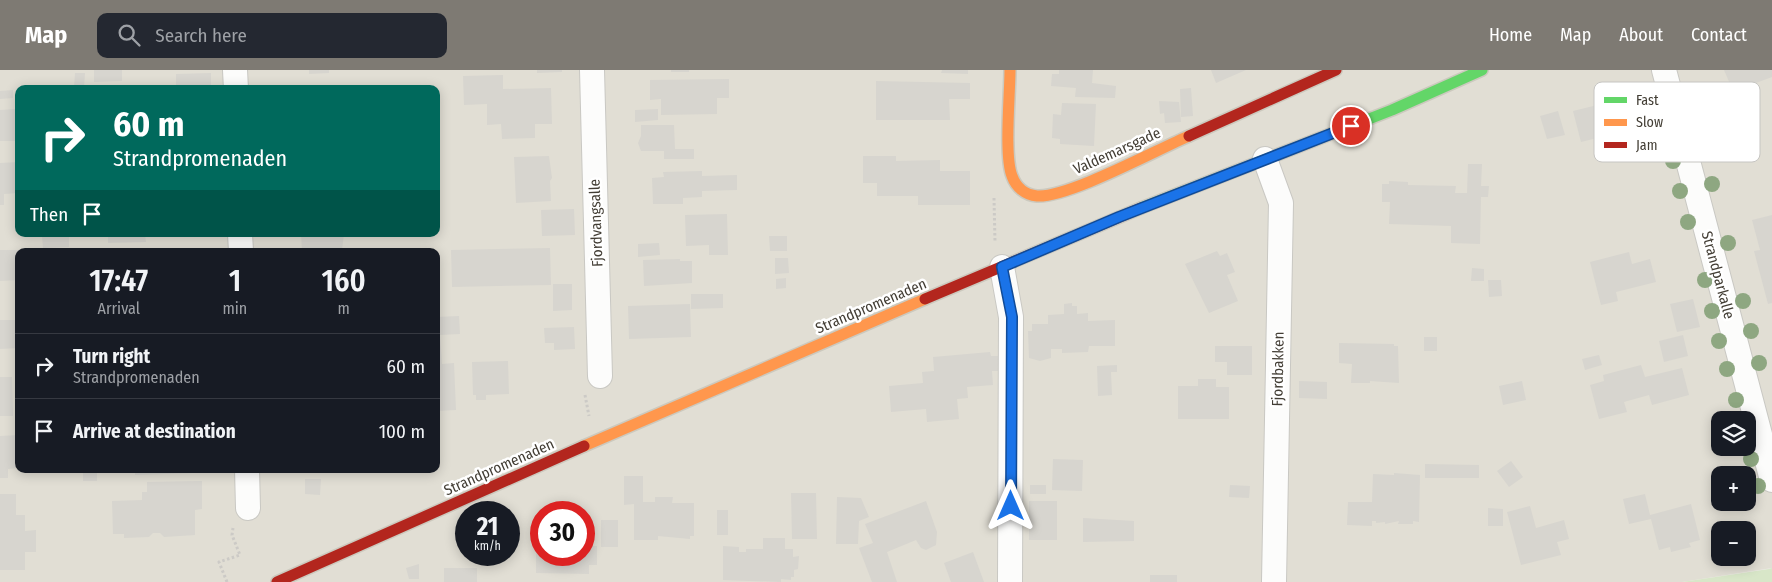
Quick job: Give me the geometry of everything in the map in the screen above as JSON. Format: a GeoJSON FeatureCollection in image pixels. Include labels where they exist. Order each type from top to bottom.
{"type":"FeatureCollection","features":[{"type":"Feature","properties":{"kind":"street"},"geometry":{"type":"LineString","coordinates":[[235,70],[236,85]]}},
{"type":"Feature","properties":{"kind":"street","name":"Fjordvangsalle"},"geometry":{"type":"LineString","coordinates":[[592,70],[600,376]]}},
{"type":"Feature","properties":{"kind":"street","name":"Valdemarsgade"},"geometry":{"type":"LineString","coordinates":[[1010,70],[1009,165],[1017,186],[1025,192],[1037,196],[1051,195],[1336,70]]}},
{"type":"Feature","properties":{"kind":"street","name":"Strandpromenaden"},"geometry":{"type":"LineString","coordinates":[[277,582],[597,440],[1119,217],[1385,113],[1482,70]]}},
{"type":"Feature","properties":{"kind":"street","name":"Fjordbakken"},"geometry":{"type":"LineString","coordinates":[[1265,159],[1281,204],[1274,582]]}},
{"type":"Feature","properties":{"kind":"street","name":"Strandparkalle"},"geometry":{"type":"LineString","coordinates":[[1688,162],[1772,480]]}},
{"type":"Feature","properties":{"kind":"street"},"geometry":{"type":"LineString","coordinates":[[1002,267],[1012,317],[1010,582]]}},
{"type":"Feature","properties":{"kind":"street"},"geometry":{"type":"LineString","coordinates":[[247,473],[248,508]]}},
{"type":"Feature","properties":{"kind":"path"},"geometry":{"type":"LineString","coordinates":[[1002,267],[995,248],[993,186],[1009,165]]}},
{"type":"Feature","properties":{"kind":"path"},"geometry":{"type":"LineString","coordinates":[[597,440],[586,406],[585,388],[600,376]]}},
{"type":"Feature","properties":{"kind":"path"},"geometry":{"type":"LineString","coordinates":[[227,582],[218,562],[240,555],[232,532],[248,508]]}},
{"type":"Feature","properties":{"kind":"shaded area"},"geometry":{"type":"Polygon","coordinates":[[[0,70],[1772,70],[1772,568],[1682,582],[0,582],[0,70]]]}},
{"type":"Feature","properties":{"kind":"green space"},"geometry":{"type":"Polygon","coordinates":[[[1772,568],[1772,582],[1682,582],[1769,569],[1772,568]]]}},
{"type":"Feature","properties":{"kind":"building"},"geometry":{"type":"Polygon","coordinates":[[[94,70],[122,70],[122,81],[94,82],[94,70]]]}},
{"type":"Feature","properties":{"kind":"building"},"geometry":{"type":"Polygon","coordinates":[[[309,70],[329,70],[329,73],[309,74],[309,70]]]}},
{"type":"Feature","properties":{"kind":"building"},"geometry":{"type":"Polygon","coordinates":[[[537,70],[562,70],[562,72],[537,73],[537,70]]]}},
{"type":"Feature","properties":{"kind":"building"},"geometry":{"type":"Polygon","coordinates":[[[671,70],[689,70],[689,72],[671,72],[671,70]]]}},
{"type":"Feature","properties":{"kind":"building"},"geometry":{"type":"Polygon","coordinates":[[[942,70],[968,70],[968,74],[941,73],[942,70]]]}},
{"type":"Feature","properties":{"kind":"building"},"geometry":{"type":"Polygon","coordinates":[[[1059,70],[1093,70],[1092,83],[1116,86],[1115,98],[1075,97],[1076,88],[1051,86],[1052,74],[1059,74],[1059,70]]]}},
{"type":"Feature","properties":{"kind":"building"},"geometry":{"type":"Polygon","coordinates":[[[1211,70],[1246,70],[1216,83],[1211,70]]]}},
{"type":"Feature","properties":{"kind":"building"},"geometry":{"type":"Polygon","coordinates":[[[1724,70],[1772,70],[1772,77],[1758,82],[1729,82],[1724,70]]]}},
{"type":"Feature","properties":{"kind":"building"},"geometry":{"type":"Polygon","coordinates":[[[75,73],[85,73],[84,85],[74,85],[75,73]]]}},
{"type":"Feature","properties":{"kind":"building"},"geometry":{"type":"Polygon","coordinates":[[[211,73],[211,85],[176,85],[176,74],[211,73]]]}},
{"type":"Feature","properties":{"kind":"building"},"geometry":{"type":"Polygon","coordinates":[[[503,75],[503,89],[551,88],[552,124],[535,124],[535,138],[502,139],[501,124],[487,125],[487,104],[464,105],[463,76],[503,75]]]}},
{"type":"Feature","properties":{"kind":"building"},"geometry":{"type":"Polygon","coordinates":[[[729,79],[729,98],[717,98],[717,114],[661,115],[661,99],[650,100],[650,80],[729,79]]]}},
{"type":"Feature","properties":{"kind":"building"},"geometry":{"type":"Polygon","coordinates":[[[876,81],[970,83],[970,99],[949,99],[950,120],[876,120],[876,81]]]}},
{"type":"Feature","properties":{"kind":"building"},"geometry":{"type":"Polygon","coordinates":[[[1191,88],[1193,116],[1181,117],[1180,89],[1191,88]]]}},
{"type":"Feature","properties":{"kind":"building"},"geometry":{"type":"Polygon","coordinates":[[[13,90],[13,98],[0,99],[0,91],[13,90]]]}},
{"type":"Feature","properties":{"kind":"building"},"geometry":{"type":"Polygon","coordinates":[[[1159,101],[1179,102],[1181,122],[1165,123],[1164,113],[1160,114],[1159,101]]]}},
{"type":"Feature","properties":{"kind":"building"},"geometry":{"type":"Polygon","coordinates":[[[1062,103],[1096,104],[1094,146],[1060,144],[1060,139],[1052,138],[1053,114],[1061,115],[1062,103]]]}},
{"type":"Feature","properties":{"kind":"building"},"geometry":{"type":"Polygon","coordinates":[[[1594,106],[1594,139],[1581,142],[1573,111],[1594,106]]]}},
{"type":"Feature","properties":{"kind":"building"},"geometry":{"type":"Polygon","coordinates":[[[15,109],[15,141],[0,141],[0,110],[15,109]]]}},
{"type":"Feature","properties":{"kind":"building"},"geometry":{"type":"Polygon","coordinates":[[[658,109],[658,120],[635,122],[635,110],[658,109]]]}},
{"type":"Feature","properties":{"kind":"building"},"geometry":{"type":"Polygon","coordinates":[[[1558,111],[1565,135],[1547,139],[1540,116],[1558,111]]]}},
{"type":"Feature","properties":{"kind":"building"},"geometry":{"type":"Polygon","coordinates":[[[641,125],[674,125],[675,149],[694,149],[694,159],[664,159],[664,151],[641,151],[638,143],[641,136],[641,125]]]}},
{"type":"Feature","properties":{"kind":"building"},"geometry":{"type":"Polygon","coordinates":[[[549,156],[552,178],[550,181],[551,201],[516,203],[514,157],[549,156]]]}},
{"type":"Feature","properties":{"kind":"building"},"geometry":{"type":"Polygon","coordinates":[[[863,156],[896,156],[896,161],[940,160],[940,171],[970,171],[970,205],[918,205],[918,196],[877,196],[877,183],[863,183],[863,156]]]}},
{"type":"Feature","properties":{"kind":"building"},"geometry":{"type":"Polygon","coordinates":[[[15,162],[15,193],[4,194],[4,205],[0,205],[0,163],[15,162]]]}},
{"type":"Feature","properties":{"kind":"building"},"geometry":{"type":"Polygon","coordinates":[[[1468,164],[1482,164],[1481,186],[1489,186],[1488,197],[1481,197],[1480,244],[1451,243],[1451,226],[1389,224],[1390,202],[1382,202],[1382,184],[1389,184],[1389,181],[1408,182],[1408,185],[1456,186],[1455,193],[1467,193],[1468,164]]]}},
{"type":"Feature","properties":{"kind":"building"},"geometry":{"type":"Polygon","coordinates":[[[702,171],[702,176],[737,175],[737,190],[702,191],[702,197],[683,198],[683,204],[653,204],[652,178],[664,177],[663,172],[702,171]]]}},
{"type":"Feature","properties":{"kind":"building"},"geometry":{"type":"Polygon","coordinates":[[[574,209],[575,235],[542,236],[541,210],[574,209]]]}},
{"type":"Feature","properties":{"kind":"building"},"geometry":{"type":"Polygon","coordinates":[[[727,214],[728,255],[709,255],[709,245],[686,246],[685,215],[727,214]]]}},
{"type":"Feature","properties":{"kind":"building"},"geometry":{"type":"Polygon","coordinates":[[[1772,215],[1772,303],[1768,304],[1754,251],[1760,250],[1752,220],[1772,215]]]}},
{"type":"Feature","properties":{"kind":"building"},"geometry":{"type":"Polygon","coordinates":[[[769,236],[787,236],[787,251],[770,251],[769,236]]]}},
{"type":"Feature","properties":{"kind":"building"},"geometry":{"type":"Polygon","coordinates":[[[42,237],[69,237],[69,247],[43,248],[42,237]]]}},
{"type":"Feature","properties":{"kind":"building"},"geometry":{"type":"Polygon","coordinates":[[[108,237],[145,237],[146,242],[108,243],[108,237]]]}},
{"type":"Feature","properties":{"kind":"building"},"geometry":{"type":"Polygon","coordinates":[[[301,237],[344,237],[342,248],[302,248],[301,237]]]}},
{"type":"Feature","properties":{"kind":"building"},"geometry":{"type":"Polygon","coordinates":[[[659,243],[660,255],[638,257],[638,244],[659,243]]]}},
{"type":"Feature","properties":{"kind":"building"},"geometry":{"type":"Polygon","coordinates":[[[550,248],[551,285],[452,287],[451,250],[550,248]]]}},
{"type":"Feature","properties":{"kind":"building"},"geometry":{"type":"Polygon","coordinates":[[[0,250],[15,250],[15,280],[0,281],[0,250]]]}},
{"type":"Feature","properties":{"kind":"building"},"geometry":{"type":"Polygon","coordinates":[[[1217,251],[1220,256],[1227,253],[1235,272],[1227,275],[1238,301],[1209,313],[1185,264],[1217,251]]]}},
{"type":"Feature","properties":{"kind":"building"},"geometry":{"type":"Polygon","coordinates":[[[1629,252],[1632,264],[1650,259],[1656,282],[1616,292],[1618,301],[1601,305],[1590,262],[1629,252]]]}},
{"type":"Feature","properties":{"kind":"building"},"geometry":{"type":"Polygon","coordinates":[[[775,258],[788,258],[789,273],[775,274],[775,258]]]}},
{"type":"Feature","properties":{"kind":"building"},"geometry":{"type":"Polygon","coordinates":[[[680,259],[680,261],[692,261],[692,283],[644,286],[643,260],[680,259]]]}},
{"type":"Feature","properties":{"kind":"building"},"geometry":{"type":"Polygon","coordinates":[[[1472,268],[1484,269],[1484,281],[1471,281],[1472,268]]]}},
{"type":"Feature","properties":{"kind":"building"},"geometry":{"type":"Polygon","coordinates":[[[786,278],[786,288],[776,289],[776,279],[786,278]]]}},
{"type":"Feature","properties":{"kind":"building"},"geometry":{"type":"Polygon","coordinates":[[[1488,280],[1501,280],[1502,296],[1489,297],[1488,280]]]}},
{"type":"Feature","properties":{"kind":"building"},"geometry":{"type":"Polygon","coordinates":[[[553,284],[572,284],[572,310],[553,311],[553,284]]]}},
{"type":"Feature","properties":{"kind":"building"},"geometry":{"type":"Polygon","coordinates":[[[691,294],[723,294],[723,308],[691,309],[691,294]]]}},
{"type":"Feature","properties":{"kind":"building"},"geometry":{"type":"Polygon","coordinates":[[[1693,299],[1700,327],[1677,332],[1670,304],[1693,299]]]}},
{"type":"Feature","properties":{"kind":"building"},"geometry":{"type":"Polygon","coordinates":[[[1072,303],[1072,306],[1077,306],[1077,314],[1088,313],[1088,321],[1115,320],[1115,346],[1089,346],[1088,352],[1062,353],[1062,349],[1051,349],[1051,358],[1040,361],[1029,358],[1028,331],[1032,331],[1032,324],[1048,324],[1048,315],[1064,314],[1064,304],[1072,303]]]}},
{"type":"Feature","properties":{"kind":"building"},"geometry":{"type":"Polygon","coordinates":[[[690,304],[691,337],[629,339],[628,306],[690,304]]]}},
{"type":"Feature","properties":{"kind":"building"},"geometry":{"type":"Polygon","coordinates":[[[459,316],[460,334],[440,335],[440,317],[459,316]]]}},
{"type":"Feature","properties":{"kind":"building"},"geometry":{"type":"Polygon","coordinates":[[[0,320],[15,320],[15,348],[0,349],[0,320]]]}},
{"type":"Feature","properties":{"kind":"building"},"geometry":{"type":"Polygon","coordinates":[[[574,327],[575,349],[554,350],[554,343],[545,343],[544,328],[574,327]]]}},
{"type":"Feature","properties":{"kind":"building"},"geometry":{"type":"Polygon","coordinates":[[[440,335],[442,364],[454,363],[456,410],[440,411],[440,335]]]}},
{"type":"Feature","properties":{"kind":"building"},"geometry":{"type":"Polygon","coordinates":[[[1683,335],[1688,356],[1664,362],[1659,341],[1683,335]]]}},
{"type":"Feature","properties":{"kind":"building"},"geometry":{"type":"Polygon","coordinates":[[[1424,337],[1437,337],[1437,351],[1424,351],[1424,337]]]}},
{"type":"Feature","properties":{"kind":"building"},"geometry":{"type":"Polygon","coordinates":[[[1339,343],[1394,344],[1394,346],[1398,346],[1399,383],[1370,381],[1370,383],[1351,383],[1352,364],[1339,363],[1339,343]]]}},
{"type":"Feature","properties":{"kind":"building"},"geometry":{"type":"Polygon","coordinates":[[[1215,346],[1252,346],[1252,375],[1227,375],[1227,362],[1215,362],[1215,346]]]}},
{"type":"Feature","properties":{"kind":"building"},"geometry":{"type":"Polygon","coordinates":[[[990,352],[991,356],[998,356],[1000,371],[992,371],[993,385],[967,387],[968,398],[957,399],[959,419],[927,422],[926,409],[891,412],[889,386],[923,383],[922,372],[934,371],[933,357],[990,352]]]}},
{"type":"Feature","properties":{"kind":"building"},"geometry":{"type":"Polygon","coordinates":[[[1599,355],[1602,365],[1585,370],[1582,359],[1599,355]]]}},
{"type":"Feature","properties":{"kind":"building"},"geometry":{"type":"Polygon","coordinates":[[[508,361],[509,394],[486,395],[486,400],[476,400],[476,395],[473,395],[472,362],[508,361]]]}},
{"type":"Feature","properties":{"kind":"building"},"geometry":{"type":"Polygon","coordinates":[[[1117,365],[1117,372],[1111,372],[1112,395],[1098,396],[1097,366],[1117,365]]]}},
{"type":"Feature","properties":{"kind":"building"},"geometry":{"type":"Polygon","coordinates":[[[1641,365],[1645,377],[1682,368],[1689,395],[1652,405],[1649,395],[1624,402],[1627,412],[1599,419],[1590,385],[1604,381],[1603,375],[1641,365]]]}},
{"type":"Feature","properties":{"kind":"building"},"geometry":{"type":"Polygon","coordinates":[[[0,377],[12,377],[13,416],[0,416],[0,377]]]}},
{"type":"Feature","properties":{"kind":"building"},"geometry":{"type":"Polygon","coordinates":[[[1198,379],[1216,379],[1216,387],[1229,387],[1229,419],[1178,419],[1178,386],[1198,386],[1198,379]]]}},
{"type":"Feature","properties":{"kind":"building"},"geometry":{"type":"Polygon","coordinates":[[[1299,381],[1327,382],[1327,399],[1299,398],[1299,381]]]}},
{"type":"Feature","properties":{"kind":"building"},"geometry":{"type":"Polygon","coordinates":[[[1522,381],[1526,400],[1503,405],[1499,386],[1522,381]]]}},
{"type":"Feature","properties":{"kind":"building"},"geometry":{"type":"Polygon","coordinates":[[[15,435],[15,468],[8,469],[8,478],[0,478],[0,436],[15,435]]]}},
{"type":"Feature","properties":{"kind":"building"},"geometry":{"type":"Polygon","coordinates":[[[1053,459],[1083,460],[1082,491],[1052,490],[1053,459]]]}},
{"type":"Feature","properties":{"kind":"building"},"geometry":{"type":"Polygon","coordinates":[[[1511,461],[1523,477],[1509,487],[1497,471],[1511,461]]]}},
{"type":"Feature","properties":{"kind":"building"},"geometry":{"type":"Polygon","coordinates":[[[1425,464],[1479,465],[1479,478],[1425,478],[1425,464]]]}},
{"type":"Feature","properties":{"kind":"building"},"geometry":{"type":"Polygon","coordinates":[[[83,473],[97,473],[97,481],[83,481],[83,473]]]}},
{"type":"Feature","properties":{"kind":"building"},"geometry":{"type":"Polygon","coordinates":[[[135,473],[193,473],[135,475],[135,473]]]}},
{"type":"Feature","properties":{"kind":"building"},"geometry":{"type":"Polygon","coordinates":[[[1394,473],[1420,475],[1419,522],[1413,521],[1413,524],[1398,524],[1399,521],[1385,524],[1385,522],[1376,523],[1376,521],[1372,521],[1372,526],[1347,525],[1348,502],[1372,502],[1373,474],[1394,475],[1394,473]]]}},
{"type":"Feature","properties":{"kind":"building"},"geometry":{"type":"Polygon","coordinates":[[[624,476],[643,476],[643,502],[655,502],[655,497],[673,497],[672,503],[694,503],[694,536],[690,536],[690,539],[658,536],[658,540],[634,540],[634,504],[624,505],[624,476]]]}},
{"type":"Feature","properties":{"kind":"building"},"geometry":{"type":"Polygon","coordinates":[[[305,479],[321,479],[320,495],[305,494],[305,479]]]}},
{"type":"Feature","properties":{"kind":"building"},"geometry":{"type":"Polygon","coordinates":[[[202,481],[202,509],[195,510],[195,535],[164,537],[160,533],[153,533],[149,537],[124,538],[124,534],[113,534],[112,501],[142,500],[142,492],[147,492],[147,482],[202,481]]]}},
{"type":"Feature","properties":{"kind":"building"},"geometry":{"type":"Polygon","coordinates":[[[1030,485],[1046,485],[1046,494],[1030,494],[1030,485]]]}},
{"type":"Feature","properties":{"kind":"building"},"geometry":{"type":"Polygon","coordinates":[[[1230,485],[1250,486],[1249,498],[1229,497],[1230,485]]]}},
{"type":"Feature","properties":{"kind":"building"},"geometry":{"type":"Polygon","coordinates":[[[791,493],[816,493],[817,539],[792,539],[791,493]]]}},
{"type":"Feature","properties":{"kind":"building"},"geometry":{"type":"Polygon","coordinates":[[[0,494],[16,494],[16,515],[25,515],[25,531],[36,530],[36,552],[25,552],[25,570],[0,570],[0,494]]]}},
{"type":"Feature","properties":{"kind":"building"},"geometry":{"type":"Polygon","coordinates":[[[1645,494],[1650,515],[1691,504],[1700,540],[1689,543],[1691,547],[1671,552],[1670,547],[1659,550],[1651,519],[1629,524],[1623,499],[1645,494]]]}},
{"type":"Feature","properties":{"kind":"building"},"geometry":{"type":"Polygon","coordinates":[[[837,497],[861,498],[869,517],[859,521],[858,544],[836,544],[837,497]]]}},
{"type":"Feature","properties":{"kind":"building"},"geometry":{"type":"Polygon","coordinates":[[[926,501],[937,532],[936,545],[926,550],[921,548],[916,540],[887,552],[897,582],[872,582],[859,548],[873,543],[865,524],[926,501]]]}},
{"type":"Feature","properties":{"kind":"building"},"geometry":{"type":"Polygon","coordinates":[[[1029,501],[1057,501],[1057,540],[1029,540],[1029,501]]]}},
{"type":"Feature","properties":{"kind":"building"},"geometry":{"type":"Polygon","coordinates":[[[1530,506],[1536,528],[1564,520],[1569,539],[1557,542],[1561,555],[1521,565],[1507,512],[1530,506]]]}},
{"type":"Feature","properties":{"kind":"building"},"geometry":{"type":"Polygon","coordinates":[[[1488,508],[1503,509],[1503,526],[1488,526],[1488,508]]]}},
{"type":"Feature","properties":{"kind":"building"},"geometry":{"type":"Polygon","coordinates":[[[717,510],[728,510],[728,535],[717,535],[717,510]]]}},
{"type":"Feature","properties":{"kind":"building"},"geometry":{"type":"Polygon","coordinates":[[[1083,518],[1134,521],[1134,541],[1083,542],[1083,518]]]}},
{"type":"Feature","properties":{"kind":"building"},"geometry":{"type":"Polygon","coordinates":[[[601,520],[618,520],[618,547],[601,547],[601,520]]]}},
{"type":"Feature","properties":{"kind":"building"},"geometry":{"type":"Polygon","coordinates":[[[763,538],[785,538],[785,549],[793,549],[793,557],[799,556],[798,569],[794,570],[794,577],[791,577],[791,580],[781,579],[781,582],[723,580],[723,546],[739,547],[739,552],[746,552],[746,549],[763,549],[763,538]]]}},
{"type":"Feature","properties":{"kind":"building"},"geometry":{"type":"Polygon","coordinates":[[[595,546],[597,546],[597,565],[595,565],[595,546]]]}},
{"type":"Feature","properties":{"kind":"building"},"geometry":{"type":"Polygon","coordinates":[[[973,552],[984,582],[951,582],[944,563],[973,552]]]}},
{"type":"Feature","properties":{"kind":"building"},"geometry":{"type":"Polygon","coordinates":[[[419,564],[419,579],[409,579],[406,568],[419,564]]]}},
{"type":"Feature","properties":{"kind":"building"},"geometry":{"type":"Polygon","coordinates":[[[536,566],[589,566],[589,574],[536,573],[536,566]]]}},
{"type":"Feature","properties":{"kind":"building"},"geometry":{"type":"Polygon","coordinates":[[[444,568],[477,568],[477,582],[444,582],[444,568]]]}},
{"type":"Feature","properties":{"kind":"building"},"geometry":{"type":"Polygon","coordinates":[[[1150,575],[1177,575],[1177,582],[1150,582],[1150,575]]]}},
{"type":"Feature","properties":{"kind":"traffic: fast"},"geometry":{"type":"LineString","coordinates":[[1141,208],[1392,110],[1482,70]]}},
{"type":"Feature","properties":{"kind":"traffic: slow"},"geometry":{"type":"LineString","coordinates":[[1010,70],[1008,154],[1012,176],[1016,184],[1029,194],[1037,196],[1051,195],[1090,182],[1189,136]]}},
{"type":"Feature","properties":{"kind":"traffic: slow"},"geometry":{"type":"LineString","coordinates":[[584,446],[925,299]]}},
{"type":"Feature","properties":{"kind":"traffic: jam"},"geometry":{"type":"LineString","coordinates":[[1189,136],[1336,70]]}},
{"type":"Feature","properties":{"kind":"traffic: jam"},"geometry":{"type":"LineString","coordinates":[[925,299],[1141,208]]}},
{"type":"Feature","properties":{"kind":"traffic: jam"},"geometry":{"type":"LineString","coordinates":[[277,582],[584,446]]}},
{"type":"Feature","properties":{"kind":"route"},"geometry":{"type":"LineString","coordinates":[[1011,506],[1012,317],[1002,267],[1119,217],[1351,126]]}}]}
